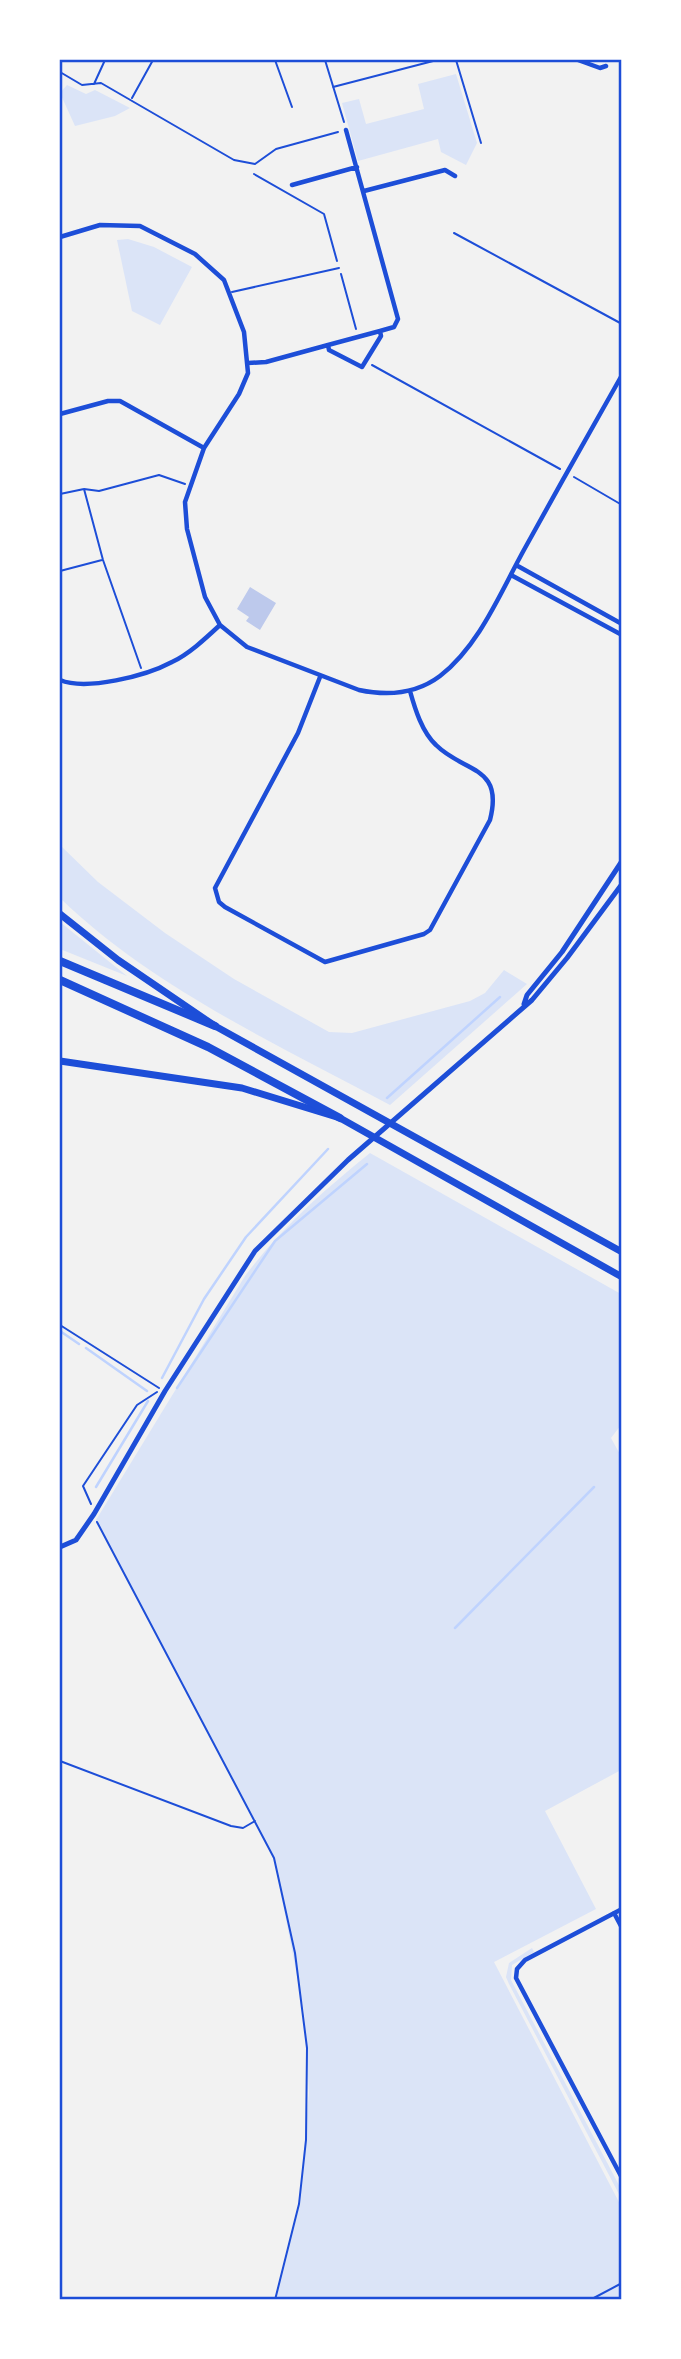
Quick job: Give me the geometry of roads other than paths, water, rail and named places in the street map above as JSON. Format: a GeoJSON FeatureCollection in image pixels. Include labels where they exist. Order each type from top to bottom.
{"type":"FeatureCollection","features":[{"type":"Feature","properties":{"kind":"highway"},"geometry":{"type":"LineString","coordinates":[[60,914],[125,966],[215,1026],[621,1252]]}},
{"type":"Feature","properties":{"kind":"highway"},"geometry":{"type":"LineString","coordinates":[[60,961],[215,1026]]}},
{"type":"Feature","properties":{"kind":"highway"},"geometry":{"type":"LineString","coordinates":[[60,980],[208,1046],[621,1277]]}},
{"type":"Feature","properties":{"kind":"highway"},"geometry":{"type":"LineString","coordinates":[[60,1061],[242,1088],[340,1118]]}},
{"type":"Feature","properties":{"kind":"street"},"geometry":{"type":"LineString","coordinates":[[578,60],[600,68],[606,66]]}},
{"type":"Feature","properties":{"kind":"street"},"geometry":{"type":"LineString","coordinates":[[248,363],[266,362],[394,327],[398,319],[346,130]]}},
{"type":"Feature","properties":{"kind":"street"},"geometry":{"type":"LineString","coordinates":[[292,185],[357,167]]}},
{"type":"Feature","properties":{"kind":"street"},"geometry":{"type":"LineString","coordinates":[[364,191],[445,170],[455,176]]}},
{"type":"Feature","properties":{"kind":"street"},"geometry":{"type":"LineString","coordinates":[[60,237],[100,225],[141,226],[205,261],[222,278],[231,292],[244,332],[248,373],[239,394],[204,448],[185,502],[187,529],[205,597],[220,625],[247,647],[320,677],[375,693],[410,691],[440,676],[463,654],[511,575],[621,375]]}},
{"type":"Feature","properties":{"kind":"street"},"geometry":{"type":"LineString","coordinates":[[328,345],[330,350],[359,367],[367,362],[381,336],[380,331]]}},
{"type":"Feature","properties":{"kind":"street"},"geometry":{"type":"LineString","coordinates":[[60,414],[108,401],[120,401],[204,448]]}},
{"type":"Feature","properties":{"kind":"street"},"geometry":{"type":"LineString","coordinates":[[516,565],[621,624]]}},
{"type":"Feature","properties":{"kind":"street"},"geometry":{"type":"LineString","coordinates":[[511,575],[621,635]]}},
{"type":"Feature","properties":{"kind":"street"},"geometry":{"type":"LineString","coordinates":[[60,680],[81,685],[142,672],[172,662],[220,625]]}},
{"type":"Feature","properties":{"kind":"street"},"geometry":{"type":"LineString","coordinates":[[320,677],[298,733],[215,888],[219,902],[225,907],[325,962],[430,930],[491,820],[493,800],[489,782],[478,770],[435,744],[425,729],[410,691]]}},
{"type":"Feature","properties":{"kind":"street"},"geometry":{"type":"LineString","coordinates":[[524,1004],[527,995],[562,952],[621,861]]}},
{"type":"Feature","properties":{"kind":"street"},"geometry":{"type":"LineString","coordinates":[[60,1547],[76,1540],[94,1514],[165,1391],[255,1251],[348,1160],[541,990],[621,884]]}},
{"type":"Feature","properties":{"kind":"street"},"geometry":{"type":"LineString","coordinates":[[598,898],[608,904]]}},
{"type":"Feature","properties":{"kind":"street"},"geometry":{"type":"LineString","coordinates":[[621,1909],[525,1960],[517,1969],[516,1978],[621,2178]]}},
{"type":"Feature","properties":{"kind":"street"},"geometry":{"type":"LineString","coordinates":[[614,1913],[621,1928]]}},
{"type":"Feature","properties":{"kind":"lane"},"geometry":{"type":"LineString","coordinates":[[231,292],[339,268]]}},
{"type":"Feature","properties":{"kind":"waterway"},"geometry":{"type":"LineString","coordinates":[[387,1098],[500,997]]}},
{"type":"Feature","properties":{"kind":"waterway"},"geometry":{"type":"LineString","coordinates":[[162,1378],[204,1299],[246,1237],[328,1149]]}},
{"type":"Feature","properties":{"kind":"waterway"},"geometry":{"type":"LineString","coordinates":[[177,1388],[275,1241],[367,1164]]}},
{"type":"Feature","properties":{"kind":"waterway"},"geometry":{"type":"LineString","coordinates":[[60,1331],[79,1344]]}},
{"type":"Feature","properties":{"kind":"waterway"},"geometry":{"type":"LineString","coordinates":[[86,1348],[147,1391]]}},
{"type":"Feature","properties":{"kind":"waterway"},"geometry":{"type":"LineString","coordinates":[[96,1487],[148,1401]]}},
{"type":"Feature","properties":{"kind":"waterway"},"geometry":{"type":"LineString","coordinates":[[455,1628],[594,1487]]}}]}
